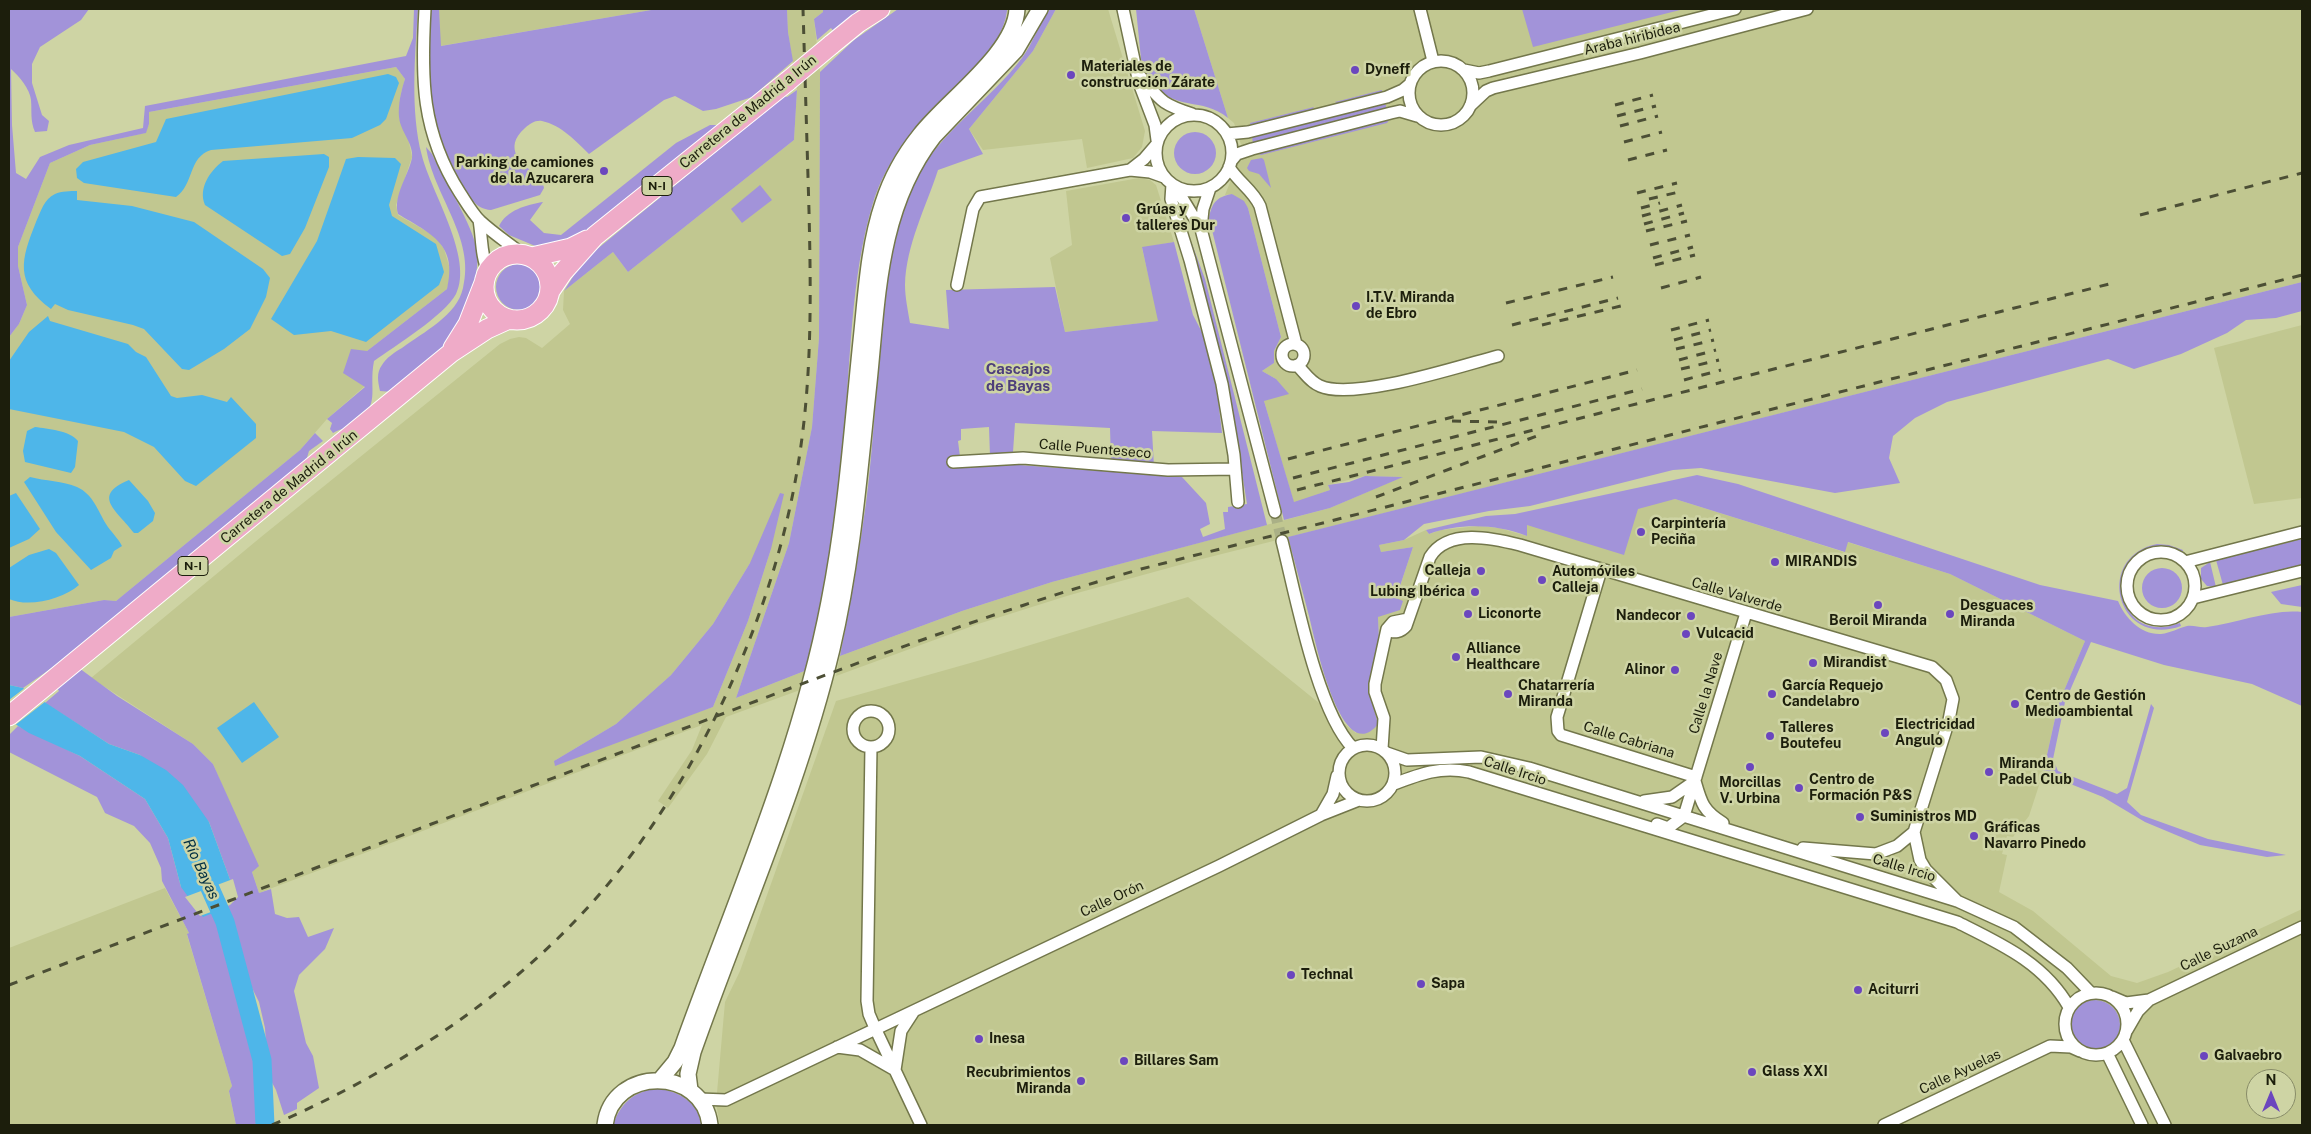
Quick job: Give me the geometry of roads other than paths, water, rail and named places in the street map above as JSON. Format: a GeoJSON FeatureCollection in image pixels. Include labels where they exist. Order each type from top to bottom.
{"type":"FeatureCollection","features":[{"type":"Feature","properties":{"kind":"highway","name":"N-I"},"geometry":{"type":"LineString","coordinates":[[863,16],[880,9]]}},
{"type":"Feature","properties":{"kind":"highway","name":"Carretera de Madrid a Irún"},"geometry":{"type":"LineString","coordinates":[[595,236],[788,81],[863,16]]}},
{"type":"Feature","properties":{"kind":"highway","name":"N-I"},"geometry":{"type":"LineString","coordinates":[[527,255],[571,248],[595,236]]}},
{"type":"Feature","properties":{"kind":"highway","name":"N-I"},"geometry":{"type":"LineString","coordinates":[[550,291],[563,272],[595,236]]}},
{"type":"Feature","properties":{"kind":"highway"},"geometry":{"type":"LineString","coordinates":[[527,255],[547,271],[550,291],[546,302],[539,312],[522,319],[509,319],[498,313],[489,304],[485,292],[487,275],[502,257],[527,255]]}},
{"type":"Feature","properties":{"kind":"highway","name":"N-I"},"geometry":{"type":"LineString","coordinates":[[452,352],[468,324],[487,275]]}},
{"type":"Feature","properties":{"kind":"highway","name":"N-I"},"geometry":{"type":"LineString","coordinates":[[452,352],[487,329],[509,319]]}},
{"type":"Feature","properties":{"kind":"highway","name":"Carretera de Madrid a Irún"},"geometry":{"type":"LineString","coordinates":[[9,716],[452,352]]}},
{"type":"Feature","properties":{"kind":"street"},"geometry":{"type":"LineString","coordinates":[[425,9],[422,71],[424,96],[431,128],[451,179],[479,220],[527,255]]}},
{"type":"Feature","properties":{"kind":"street"},"geometry":{"type":"LineString","coordinates":[[660,1080],[682,1048],[777,788],[817,660],[835,567],[869,268],[883,202],[898,167],[920,135],[990,62],[1009,38],[1015,22],[1017,9]]}},
{"type":"Feature","properties":{"kind":"street"},"geometry":{"type":"LineString","coordinates":[[710,1123],[694,1094],[688,1074],[693,1052],[801,755],[831,651],[849,558],[882,269],[894,209],[906,180],[923,151],[934,136],[1016,50],[1040,9]]}},
{"type":"Feature","properties":{"kind":"street"},"geometry":{"type":"LineString","coordinates":[[1123,9],[1128,25],[1139,83],[1154,125],[1158,167],[1171,183],[1201,230],[1275,512]]}},
{"type":"Feature","properties":{"kind":"street"},"geometry":{"type":"LineString","coordinates":[[1128,25],[1130,9]]}},
{"type":"Feature","properties":{"kind":"street"},"geometry":{"type":"LineString","coordinates":[[1420,9],[1433,61]]}},
{"type":"Feature","properties":{"kind":"street","name":"Araba hiribidea"},"geometry":{"type":"LineString","coordinates":[[1464,70],[1479,73],[1489,71],[1735,9]]}},
{"type":"Feature","properties":{"kind":"street","name":"Araba hiribidea"},"geometry":{"type":"LineString","coordinates":[[1470,106],[1486,91],[1493,88],[1640,53],[1806,9]]}},
{"type":"Feature","properties":{"kind":"street"},"geometry":{"type":"LineString","coordinates":[[958,285],[972,209],[980,197],[1130,170],[1150,172],[1171,183],[1199,191],[1212,186],[1223,177],[1230,163],[1242,152],[1400,111],[1418,116],[1432,124],[1450,124],[1459,119],[1470,106],[1473,87],[1464,70],[1449,62],[1433,61],[1418,70],[1409,85],[1403,90],[1387,97],[1248,132],[1227,134]]}},
{"type":"Feature","properties":{"kind":"street"},"geometry":{"type":"LineString","coordinates":[[1138,74],[1158,98],[1166,104],[1213,119],[1227,134],[1231,142],[1230,163],[1243,185],[1253,193],[1260,206],[1292,332],[1291,345],[1282,352],[1284,362],[1290,366],[1300,366]]}},
{"type":"Feature","properties":{"kind":"street"},"geometry":{"type":"LineString","coordinates":[[1409,85],[1408,96],[1411,106],[1418,116]]}},
{"type":"Feature","properties":{"kind":"street"},"geometry":{"type":"LineString","coordinates":[[1130,170],[1144,159],[1163,130],[1171,122],[1182,116],[1194,114]]}},
{"type":"Feature","properties":{"kind":"street"},"geometry":{"type":"LineString","coordinates":[[1171,183],[1171,199],[1192,269],[1222,384],[1238,502]]}},
{"type":"Feature","properties":{"kind":"street"},"geometry":{"type":"LineString","coordinates":[[1212,186],[1243,185]]}},
{"type":"Feature","properties":{"kind":"street"},"geometry":{"type":"LineString","coordinates":[[1201,230],[1203,209],[1212,186]]}},
{"type":"Feature","properties":{"kind":"street"},"geometry":{"type":"LineString","coordinates":[[479,220],[484,249],[483,261],[487,275]]}},
{"type":"Feature","properties":{"kind":"street"},"geometry":{"type":"LineString","coordinates":[[1291,345],[1301,348],[1304,354],[1300,366]]}},
{"type":"Feature","properties":{"kind":"street"},"geometry":{"type":"LineString","coordinates":[[1300,366],[1311,380],[1319,386],[1347,390],[1390,383],[1498,356]]}},
{"type":"Feature","properties":{"kind":"street","name":"Calle Puenteseco"},"geometry":{"type":"LineString","coordinates":[[953,462],[1023,458],[1168,470],[1235,469]]}},
{"type":"Feature","properties":{"kind":"street"},"geometry":{"type":"LineString","coordinates":[[2185,562],[2302,532]]}},
{"type":"Feature","properties":{"kind":"street","name":"Calle Valverde"},"geometry":{"type":"LineString","coordinates":[[1385,751],[1384,718],[1375,692],[1375,684],[1387,629],[1392,622],[1408,619],[1430,557],[1439,545],[1465,538],[1499,540],[1932,667],[1946,680],[1953,699],[1949,720],[1914,832],[1920,860],[1926,870],[1957,901]]}},
{"type":"Feature","properties":{"kind":"street"},"geometry":{"type":"LineString","coordinates":[[1282,541],[1316,671],[1340,729],[1353,748]]}},
{"type":"Feature","properties":{"kind":"street"},"geometry":{"type":"LineString","coordinates":[[2194,598],[2195,579],[2185,562],[2176,556],[2166,553],[2155,553],[2136,563],[2130,572],[2128,594],[2132,604],[2148,618],[2159,620],[2170,619],[2180,615],[2194,598],[2302,570]]}},
{"type":"Feature","properties":{"kind":"street","name":"Calle Cabriana"},"geometry":{"type":"LineString","coordinates":[[1601,570],[1557,717],[1556,728],[1561,735],[1695,779]]}},
{"type":"Feature","properties":{"kind":"street","name":"Calle la Nave"},"geometry":{"type":"LineString","coordinates":[[1684,816],[1746,613]]}},
{"type":"Feature","properties":{"kind":"street"},"geometry":{"type":"LineString","coordinates":[[1321,815],[1333,794],[1340,763],[1345,754],[1353,748],[1368,744],[1385,751],[1395,767],[1394,784],[1379,799],[1369,802],[1348,795],[1341,785],[1338,773]]}},
{"type":"Feature","properties":{"kind":"street"},"geometry":{"type":"LineString","coordinates":[[871,747],[867,1001],[869,1014],[875,1028],[921,1125]]}},
{"type":"Feature","properties":{"kind":"street","name":"Calle Ircio"},"geometry":{"type":"LineString","coordinates":[[1385,751],[1407,760],[1469,756],[1496,760],[1735,830],[1957,901],[2014,927],[2067,968],[2091,993]]}},
{"type":"Feature","properties":{"kind":"street","name":"Calle Ircio"},"geometry":{"type":"LineString","coordinates":[[1394,784],[1424,772],[1456,769],[1957,922],[2003,946],[2033,966],[2058,988],[2069,1007]]}},
{"type":"Feature","properties":{"kind":"street"},"geometry":{"type":"LineString","coordinates":[[1639,802],[1672,797],[1695,779],[1703,806],[1710,815],[1735,830]]}},
{"type":"Feature","properties":{"kind":"street","name":"Calle Orón"},"geometry":{"type":"LineString","coordinates":[[710,1123],[726,1100],[1219,866],[1321,815],[1359,800]]}},
{"type":"Feature","properties":{"kind":"street"},"geometry":{"type":"LineString","coordinates":[[1617,818],[1629,815],[1668,828],[1684,816]]}},
{"type":"Feature","properties":{"kind":"street","name":"Calle Ircio"},"geometry":{"type":"LineString","coordinates":[[1684,816],[1691,834],[1736,848],[1742,856]]}},
{"type":"Feature","properties":{"kind":"street"},"geometry":{"type":"LineString","coordinates":[[1790,848],[1822,848],[1876,854],[1897,846],[1914,832]]}},
{"type":"Feature","properties":{"kind":"street","name":"Calle Suzana"},"geometry":{"type":"LineString","coordinates":[[2112,997],[2126,1003],[2149,1000],[2302,926]]}},
{"type":"Feature","properties":{"kind":"street"},"geometry":{"type":"LineString","coordinates":[[2050,1046],[2059,1034],[2069,1007],[2075,1000],[2091,993],[2102,993],[2112,997],[2125,1012],[2124,1036],[2164,1125]]}},
{"type":"Feature","properties":{"kind":"street","name":"Calle Suzana"},"geometry":{"type":"LineString","coordinates":[[2124,1036],[2138,1011],[2149,1000]]}},
{"type":"Feature","properties":{"kind":"street"},"geometry":{"type":"LineString","coordinates":[[895,1070],[901,1030],[915,1009]]}},
{"type":"Feature","properties":{"kind":"street"},"geometry":{"type":"LineString","coordinates":[[2064,1020],[2066,1034],[2074,1047],[2080,1051]]}},
{"type":"Feature","properties":{"kind":"street"},"geometry":{"type":"LineString","coordinates":[[2050,1046],[2071,1047],[2088,1055],[2107,1053],[2116,1048],[2124,1036]]}},
{"type":"Feature","properties":{"kind":"street","name":"Calle Ayuelas"},"geometry":{"type":"LineString","coordinates":[[1884,1125],[2050,1046]]}},
{"type":"Feature","properties":{"kind":"street"},"geometry":{"type":"LineString","coordinates":[[836,1047],[860,1050],[895,1070]]}},
{"type":"Feature","properties":{"kind":"street"},"geometry":{"type":"LineString","coordinates":[[2107,1053],[2142,1125]]}},
{"type":"Feature","properties":{"kind":"street"},"geometry":{"type":"LineString","coordinates":[[605,1125],[609,1111],[620,1095],[639,1083],[660,1080],[670,1081],[694,1094]]}},
{"type":"Feature","properties":{"kind":"street","name":"Calle Orón"},"geometry":{"type":"LineString","coordinates":[[694,1094],[726,1100]]}},
{"type":"Feature","properties":{"kind":"water"},"geometry":{"type":"Polygon","coordinates":[[[388,74],[396,77],[399,83],[386,119],[380,125],[352,138],[211,150],[198,159],[186,186],[176,197],[84,183],[77,178],[76,169],[83,162],[156,142],[166,119],[388,74]]]}},
{"type":"Feature","properties":{"kind":"water"},"geometry":{"type":"Polygon","coordinates":[[[324,154],[329,157],[329,167],[305,228],[290,254],[282,256],[205,205],[203,199],[204,186],[210,175],[223,161],[324,154]]]}},
{"type":"Feature","properties":{"kind":"water"},"geometry":{"type":"Polygon","coordinates":[[[358,157],[395,158],[401,164],[389,205],[392,216],[436,244],[444,272],[439,285],[366,342],[331,331],[294,335],[271,319],[317,241],[346,159],[358,157]]]}},
{"type":"Feature","properties":{"kind":"water"},"geometry":{"type":"Polygon","coordinates":[[[77,191],[77,200],[132,206],[194,222],[263,269],[270,278],[266,297],[250,329],[224,349],[189,370],[182,369],[144,329],[68,310],[55,304],[51,309],[39,299],[26,280],[24,259],[43,206],[48,199],[60,192],[77,191]]]}},
{"type":"Feature","properties":{"kind":"water"},"geometry":{"type":"Polygon","coordinates":[[[48,316],[50,321],[128,344],[136,352],[146,357],[171,396],[177,398],[202,395],[227,402],[231,397],[256,424],[256,438],[196,486],[185,481],[154,447],[124,432],[9,409],[9,361],[29,332],[48,316]]]}},
{"type":"Feature","properties":{"kind":"water"},"geometry":{"type":"Polygon","coordinates":[[[35,427],[64,432],[78,441],[75,467],[71,473],[25,462],[23,451],[27,431],[35,427]]]}},
{"type":"Feature","properties":{"kind":"water"},"geometry":{"type":"Polygon","coordinates":[[[30,477],[66,483],[83,490],[98,508],[106,524],[122,546],[114,551],[111,558],[91,570],[56,532],[24,482],[30,477]]]}},
{"type":"Feature","properties":{"kind":"water"},"geometry":{"type":"Polygon","coordinates":[[[129,480],[148,501],[155,513],[153,521],[138,533],[134,533],[115,511],[109,498],[111,492],[117,486],[129,480]]]}},
{"type":"Feature","properties":{"kind":"water"},"geometry":{"type":"Polygon","coordinates":[[[16,493],[40,529],[29,539],[9,548],[9,496],[16,493]]]}},
{"type":"Feature","properties":{"kind":"water"},"geometry":{"type":"Polygon","coordinates":[[[49,549],[56,553],[79,585],[64,594],[46,601],[26,603],[9,599],[9,568],[29,555],[49,549]]]}},
{"type":"Feature","properties":{"kind":"water"},"geometry":{"type":"Polygon","coordinates":[[[9,685],[23,688],[109,744],[140,755],[166,770],[183,785],[209,822],[236,896],[213,913],[203,917],[181,887],[168,838],[145,799],[80,756],[29,733],[9,720],[9,685]]]}},
{"type":"Feature","properties":{"kind":"water"},"geometry":{"type":"Polygon","coordinates":[[[254,702],[279,737],[242,763],[217,728],[254,702]]]}},
{"type":"Feature","properties":{"kind":"waterway","name":"Río Bayas"},"geometry":{"type":"LineString","coordinates":[[209,886],[225,922],[262,1060],[265,1125]]}},
{"type":"Feature","properties":{"kind":"tunnel"},"geometry":{"type":"LineString","coordinates":[[1275,512],[1282,541]]}},
{"type":"Feature","properties":{"kind":"railway"},"geometry":{"type":"LineString","coordinates":[[272,1125],[355,1085],[435,1037],[473,1011],[544,951],[577,919],[618,872],[656,820],[690,764],[721,706],[748,645],[770,583],[787,520],[803,428],[810,304],[803,9]]}},
{"type":"Feature","properties":{"kind":"railway"},"geometry":{"type":"LineString","coordinates":[[1615,105],[1653,95]]}},
{"type":"Feature","properties":{"kind":"railway"},"geometry":{"type":"LineString","coordinates":[[1617,116],[1656,106]]}},
{"type":"Feature","properties":{"kind":"railway"},"geometry":{"type":"LineString","coordinates":[[1620,126],[1658,116]]}},
{"type":"Feature","properties":{"kind":"railway"},"geometry":{"type":"LineString","coordinates":[[1624,142],[1662,132]]}},
{"type":"Feature","properties":{"kind":"railway"},"geometry":{"type":"LineString","coordinates":[[1628,160],[1667,150]]}},
{"type":"Feature","properties":{"kind":"railway"},"geometry":{"type":"LineString","coordinates":[[2140,215],[2302,173]]}},
{"type":"Feature","properties":{"kind":"railway"},"geometry":{"type":"LineString","coordinates":[[1637,193],[1677,183]]}},
{"type":"Feature","properties":{"kind":"railway"},"geometry":{"type":"LineString","coordinates":[[1649,199],[1679,192]]}},
{"type":"Feature","properties":{"kind":"railway"},"geometry":{"type":"LineString","coordinates":[[1641,208],[1660,203]]}},
{"type":"Feature","properties":{"kind":"railway"},"geometry":{"type":"LineString","coordinates":[[1642,216],[1682,205]]}},
{"type":"Feature","properties":{"kind":"railway"},"geometry":{"type":"LineString","coordinates":[[1644,224],[1684,213]]}},
{"type":"Feature","properties":{"kind":"railway"},"geometry":{"type":"LineString","coordinates":[[1646,231],[1687,221]]}},
{"type":"Feature","properties":{"kind":"railway"},"geometry":{"type":"LineString","coordinates":[[1650,245],[1690,235]]}},
{"type":"Feature","properties":{"kind":"railway"},"geometry":{"type":"LineString","coordinates":[[1653,258],[1693,247]]}},
{"type":"Feature","properties":{"kind":"railway"},"geometry":{"type":"LineString","coordinates":[[1655,265],[1695,255]]}},
{"type":"Feature","properties":{"kind":"railway"},"geometry":{"type":"LineString","coordinates":[[9,985],[825,675],[950,630],[1077,588],[1141,569],[2302,275]]}},
{"type":"Feature","properties":{"kind":"railway"},"geometry":{"type":"LineString","coordinates":[[1506,303],[1613,277]]}},
{"type":"Feature","properties":{"kind":"railway"},"geometry":{"type":"LineString","coordinates":[[1661,288],[1701,277]]}},
{"type":"Feature","properties":{"kind":"railway"},"geometry":{"type":"LineString","coordinates":[[1297,490],[2117,282]]}},
{"type":"Feature","properties":{"kind":"railway"},"geometry":{"type":"LineString","coordinates":[[1512,325],[1618,298]]}},
{"type":"Feature","properties":{"kind":"railway"},"geometry":{"type":"LineString","coordinates":[[1542,325],[1621,306]]}},
{"type":"Feature","properties":{"kind":"railway"},"geometry":{"type":"LineString","coordinates":[[1671,330],[1709,320]]}},
{"type":"Feature","properties":{"kind":"railway"},"geometry":{"type":"LineString","coordinates":[[1674,340],[1711,330]]}},
{"type":"Feature","properties":{"kind":"railway"},"geometry":{"type":"LineString","coordinates":[[1676,349],[1714,340]]}},
{"type":"Feature","properties":{"kind":"railway"},"geometry":{"type":"LineString","coordinates":[[1679,360],[1716,350]]}},
{"type":"Feature","properties":{"kind":"railway"},"geometry":{"type":"LineString","coordinates":[[1681,369],[1719,360]]}},
{"type":"Feature","properties":{"kind":"railway"},"geometry":{"type":"LineString","coordinates":[[1288,459],[1637,370]]}},
{"type":"Feature","properties":{"kind":"railway"},"geometry":{"type":"LineString","coordinates":[[1684,380],[1721,370]]}},
{"type":"Feature","properties":{"kind":"railway"},"geometry":{"type":"LineString","coordinates":[[1293,478],[1642,389]]}},
{"type":"Feature","properties":{"kind":"railway"},"geometry":{"type":"LineString","coordinates":[[1452,421],[1497,422]]}},
{"type":"Feature","properties":{"kind":"railway"},"geometry":{"type":"LineString","coordinates":[[1376,497],[1542,434]]}},
{"type":"Feature","properties":{"kind":"place","name":"Dyneff"},"geometry":{"type":"Point","coordinates":[1355,70]}},
{"type":"Feature","properties":{"kind":"place","name":"Materiales de construcción Zárate"},"geometry":{"type":"Point","coordinates":[1071,75]}},
{"type":"Feature","properties":{"kind":"place","name":"Parking de camiones de la Azucarera"},"geometry":{"type":"Point","coordinates":[604,171]}},
{"type":"Feature","properties":{"kind":"place","name":"Grúas y talleres Dur"},"geometry":{"type":"Point","coordinates":[1126,218]}},
{"type":"Feature","properties":{"kind":"place","name":"I.T.V. Miranda de Ebro"},"geometry":{"type":"Point","coordinates":[1356,306]}},
{"type":"Feature","properties":{"kind":"place","name":"Carpintería Peciña"},"geometry":{"type":"Point","coordinates":[1641,532]}},
{"type":"Feature","properties":{"kind":"place","name":"MIRANDIS"},"geometry":{"type":"Point","coordinates":[1775,562]}},
{"type":"Feature","properties":{"kind":"place","name":"Calleja"},"geometry":{"type":"Point","coordinates":[1481,571]}},
{"type":"Feature","properties":{"kind":"place","name":"Automóviles Calleja"},"geometry":{"type":"Point","coordinates":[1542,580]}},
{"type":"Feature","properties":{"kind":"place","name":"Lubing Ibérica"},"geometry":{"type":"Point","coordinates":[1475,592]}},
{"type":"Feature","properties":{"kind":"place","name":"Beroil Miranda"},"geometry":{"type":"Point","coordinates":[1878,605]}},
{"type":"Feature","properties":{"kind":"place","name":"Liconorte"},"geometry":{"type":"Point","coordinates":[1468,614]}},
{"type":"Feature","properties":{"kind":"place","name":"Desguaces Miranda"},"geometry":{"type":"Point","coordinates":[1950,614]}},
{"type":"Feature","properties":{"kind":"place","name":"Nandecor"},"geometry":{"type":"Point","coordinates":[1691,616]}},
{"type":"Feature","properties":{"kind":"place","name":"Vulcacid"},"geometry":{"type":"Point","coordinates":[1686,634]}},
{"type":"Feature","properties":{"kind":"place","name":"Alliance Healthcare"},"geometry":{"type":"Point","coordinates":[1456,657]}},
{"type":"Feature","properties":{"kind":"place","name":"Mirandist"},"geometry":{"type":"Point","coordinates":[1813,663]}},
{"type":"Feature","properties":{"kind":"place","name":"Alinor"},"geometry":{"type":"Point","coordinates":[1675,670]}},
{"type":"Feature","properties":{"kind":"place","name":"Chatarrería Miranda"},"geometry":{"type":"Point","coordinates":[1508,694]}},
{"type":"Feature","properties":{"kind":"place","name":"García Requejo Candelabro"},"geometry":{"type":"Point","coordinates":[1772,694]}},
{"type":"Feature","properties":{"kind":"place","name":"Centro de Gestión Medioambiental"},"geometry":{"type":"Point","coordinates":[2015,704]}},
{"type":"Feature","properties":{"kind":"place","name":"Electricidad Angulo"},"geometry":{"type":"Point","coordinates":[1885,733]}},
{"type":"Feature","properties":{"kind":"place","name":"Talleres Boutefeu"},"geometry":{"type":"Point","coordinates":[1770,736]}},
{"type":"Feature","properties":{"kind":"place","name":"Morcillas V. Urbina"},"geometry":{"type":"Point","coordinates":[1750,767]}},
{"type":"Feature","properties":{"kind":"place","name":"Miranda Padel Club"},"geometry":{"type":"Point","coordinates":[1989,772]}},
{"type":"Feature","properties":{"kind":"place","name":"Centro de Formación P&S"},"geometry":{"type":"Point","coordinates":[1799,788]}},
{"type":"Feature","properties":{"kind":"place","name":"Suministros MD"},"geometry":{"type":"Point","coordinates":[1860,817]}},
{"type":"Feature","properties":{"kind":"place","name":"Gráficas Navarro Pinedo"},"geometry":{"type":"Point","coordinates":[1974,836]}},
{"type":"Feature","properties":{"kind":"place","name":"Technal"},"geometry":{"type":"Point","coordinates":[1291,975]}},
{"type":"Feature","properties":{"kind":"place","name":"Sapa"},"geometry":{"type":"Point","coordinates":[1421,984]}},
{"type":"Feature","properties":{"kind":"place","name":"Aciturri"},"geometry":{"type":"Point","coordinates":[1858,990]}},
{"type":"Feature","properties":{"kind":"place","name":"Inesa"},"geometry":{"type":"Point","coordinates":[979,1039]}},
{"type":"Feature","properties":{"kind":"place","name":"Galvaebro"},"geometry":{"type":"Point","coordinates":[2204,1056]}},
{"type":"Feature","properties":{"kind":"place","name":"Billares Sam"},"geometry":{"type":"Point","coordinates":[1124,1061]}},
{"type":"Feature","properties":{"kind":"place","name":"Glass XXI"},"geometry":{"type":"Point","coordinates":[1752,1072]}},
{"type":"Feature","properties":{"kind":"place","name":"Recubrimientos Miranda"},"geometry":{"type":"Point","coordinates":[1081,1081]}},
{"type":"Feature","properties":{"kind":"district","name":"Cascajos de Bayas"},"geometry":{"type":"Point","coordinates":[1018,378]}}]}
